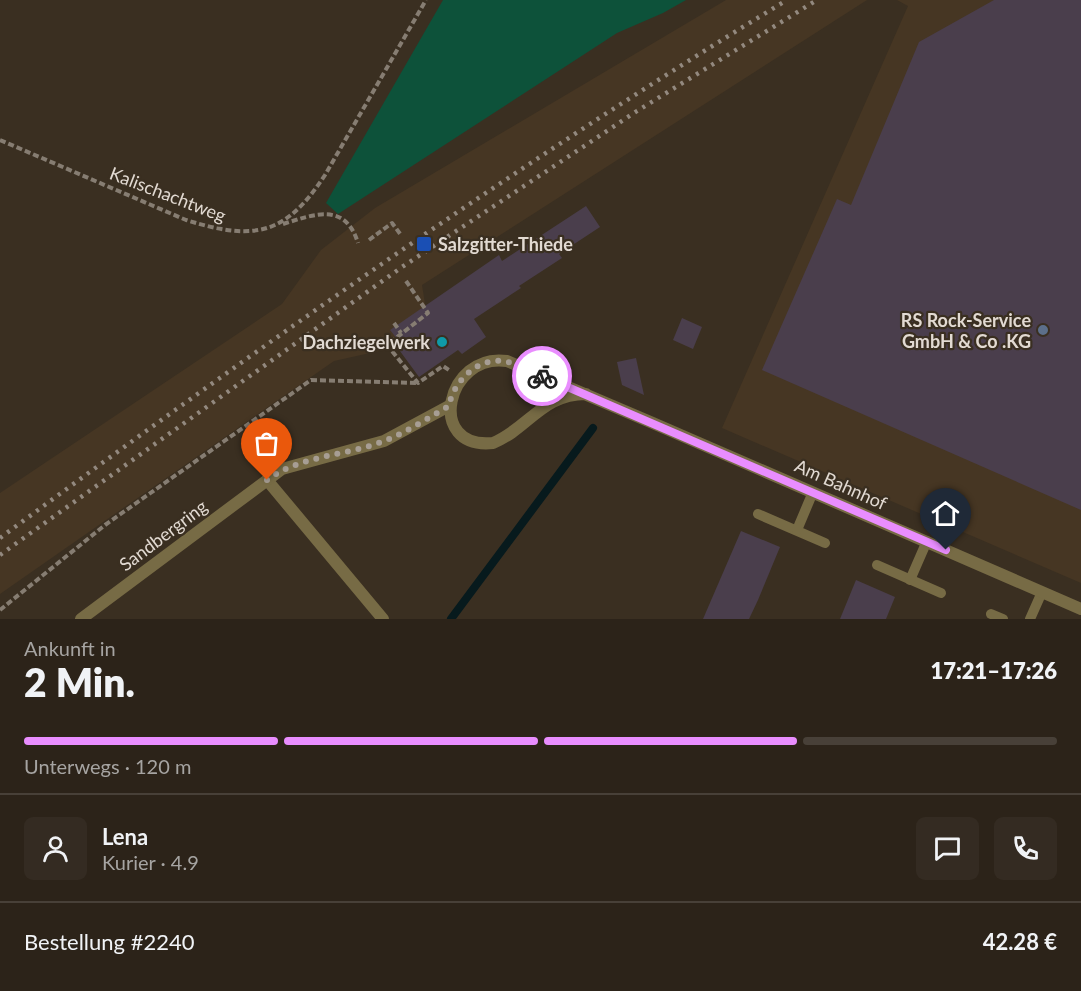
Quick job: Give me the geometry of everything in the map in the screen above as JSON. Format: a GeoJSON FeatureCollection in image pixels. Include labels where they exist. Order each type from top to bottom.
{"type":"FeatureCollection","features":[{"type":"Feature","properties":{"kind":"street","name":"Am Bahnhof"},"geometry":{"type":"LineString","coordinates":[[462,378],[482,364],[499,360],[586,394],[1081,609]]}},
{"type":"Feature","properties":{"kind":"street"},"geometry":{"type":"LineString","coordinates":[[462,378],[454,387],[449,406],[450,416],[461,434],[469,440],[487,444],[499,441],[556,399],[572,394],[586,394]]}},
{"type":"Feature","properties":{"kind":"street","name":"Sandbergring"},"geometry":{"type":"LineString","coordinates":[[81,619],[282,469],[384,441],[449,406]]}},
{"type":"Feature","properties":{"kind":"street"},"geometry":{"type":"LineString","coordinates":[[267,480],[383,619]]}},
{"type":"Feature","properties":{"kind":"lane"},"geometry":{"type":"LineString","coordinates":[[796,530],[813,492]]}},
{"type":"Feature","properties":{"kind":"lane"},"geometry":{"type":"LineString","coordinates":[[758,514],[825,543]]}},
{"type":"Feature","properties":{"kind":"lane"},"geometry":{"type":"LineString","coordinates":[[910,580],[927,541]]}},
{"type":"Feature","properties":{"kind":"lane"},"geometry":{"type":"LineString","coordinates":[[876,566],[941,593]]}},
{"type":"Feature","properties":{"kind":"lane"},"geometry":{"type":"LineString","coordinates":[[1030,619],[1042,592]]}},
{"type":"Feature","properties":{"kind":"lane"},"geometry":{"type":"LineString","coordinates":[[991,614],[1002,619]]}},
{"type":"Feature","properties":{"kind":"path","name":"Kalischachtweg"},"geometry":{"type":"LineString","coordinates":[[0,140],[186,220],[212,228],[247,232],[277,226],[308,201],[426,0]]}},
{"type":"Feature","properties":{"kind":"path"},"geometry":{"type":"LineString","coordinates":[[277,226],[310,215],[330,214],[346,219],[354,229],[358,243]]}},
{"type":"Feature","properties":{"kind":"path"},"geometry":{"type":"LineString","coordinates":[[369,240],[392,223],[401,235]]}},
{"type":"Feature","properties":{"kind":"path"},"geometry":{"type":"LineString","coordinates":[[406,280],[428,313],[387,345],[418,383]]}},
{"type":"Feature","properties":{"kind":"path"},"geometry":{"type":"LineString","coordinates":[[394,323],[401,333]]}},
{"type":"Feature","properties":{"kind":"path"},"geometry":{"type":"LineString","coordinates":[[0,610],[105,525],[311,380],[418,383],[443,366],[462,378]]}},
{"type":"Feature","properties":{"kind":"shaded area"},"geometry":{"type":"Polygon","coordinates":[[[726,0],[867,0],[422,285],[425,304],[434,317],[379,351],[334,361],[0,594],[0,493],[282,304],[321,250],[375,208],[726,0]]]}},
{"type":"Feature","properties":{"kind":"shaded area"},"geometry":{"type":"Polygon","coordinates":[[[897,0],[1081,0],[1081,583],[722,428],[908,6],[897,0]]]}},
{"type":"Feature","properties":{"kind":"green space"},"geometry":{"type":"Polygon","coordinates":[[[443,0],[686,0],[663,13],[617,33],[338,214],[326,203],[443,0]]]}},
{"type":"Feature","properties":{"kind":"building"},"geometry":{"type":"Polygon","coordinates":[[[994,0],[1081,0],[1081,510],[762,370],[837,199],[851,205],[919,42],[994,0]]]}},
{"type":"Feature","properties":{"kind":"building"},"geometry":{"type":"Polygon","coordinates":[[[586,206],[600,227],[559,254],[562,258],[519,286],[521,288],[474,319],[486,337],[462,354],[458,350],[419,377],[397,347],[401,344],[390,330],[499,255],[502,261],[586,206]]]}},
{"type":"Feature","properties":{"kind":"building"},"geometry":{"type":"Polygon","coordinates":[[[682,318],[702,327],[693,349],[673,340],[682,318]]]}},
{"type":"Feature","properties":{"kind":"building"},"geometry":{"type":"Polygon","coordinates":[[[636,358],[644,395],[622,385],[617,362],[636,358]]]}},
{"type":"Feature","properties":{"kind":"building"},"geometry":{"type":"Polygon","coordinates":[[[741,531],[780,547],[758,600],[749,619],[703,619],[741,531]]]}},
{"type":"Feature","properties":{"kind":"building"},"geometry":{"type":"Polygon","coordinates":[[[856,580],[895,597],[886,619],[840,619],[856,580]]]}},
{"type":"Feature","properties":{"kind":"waterway"},"geometry":{"type":"LineString","coordinates":[[451,619],[593,428]]}},
{"type":"Feature","properties":{"kind":"railway"},"geometry":{"type":"LineString","coordinates":[[0,538],[290,328],[486,193],[585,127],[787,0]]}},
{"type":"Feature","properties":{"kind":"railway"},"geometry":{"type":"LineString","coordinates":[[0,555],[402,267],[637,111],[817,0]]}},
{"type":"Feature","properties":{"kind":"way so far"},"geometry":{"type":"LineString","coordinates":[[267,480],[282,469],[384,441],[433,415],[449,406],[454,387],[462,378],[482,364],[499,360],[542,376]]}},
{"type":"Feature","properties":{"kind":"place","name":"Salzgitter-Thiede"},"geometry":{"type":"Point","coordinates":[424,244]}},
{"type":"Feature","properties":{"kind":"place","name":"RS Rock-Service GmbH & Co .KG"},"geometry":{"type":"Point","coordinates":[1043,330]}},
{"type":"Feature","properties":{"kind":"place","name":"Dachziegelwerk"},"geometry":{"type":"Point","coordinates":[442,342]}},
{"type":"Feature","properties":{"kind":"route"},"geometry":{"type":"LineString","coordinates":[[542,376],[946,550]]}}]}
